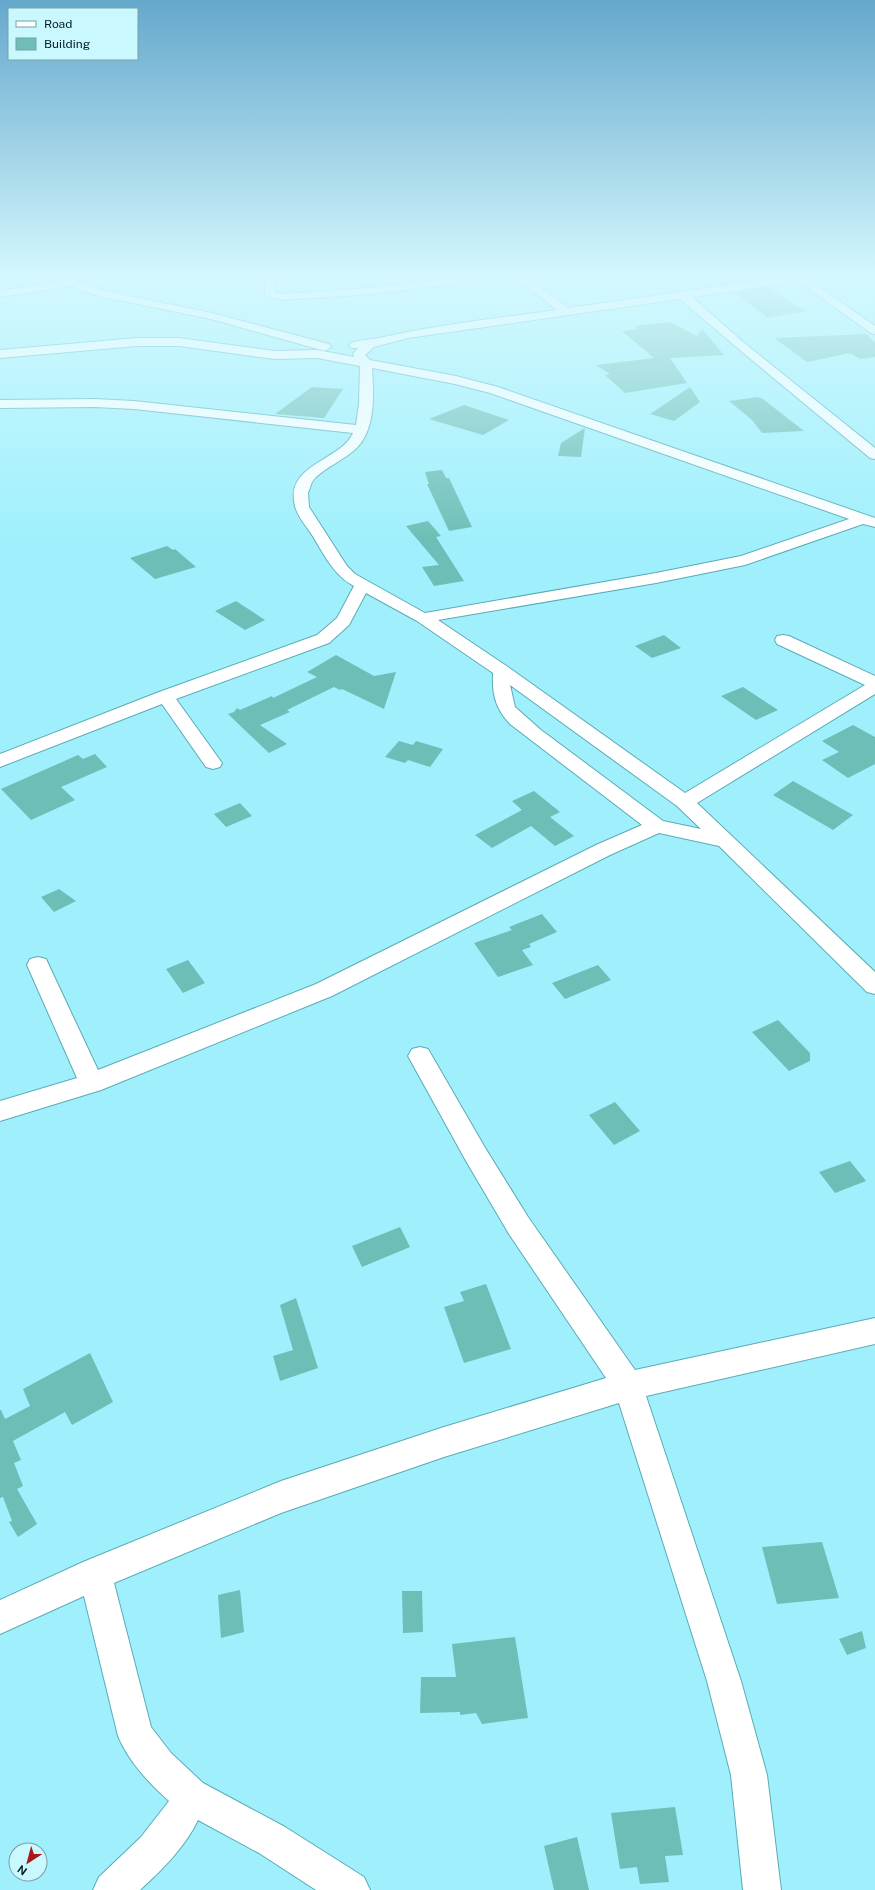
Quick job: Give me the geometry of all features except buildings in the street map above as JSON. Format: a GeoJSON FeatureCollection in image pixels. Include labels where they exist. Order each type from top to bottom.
{"type":"FeatureCollection","features":[{"type":"Feature","properties":{"kind":"street"},"geometry":{"type":"LineString","coordinates":[[366,366],[367,385],[362,430],[350,447],[316,469],[305,484],[300,496],[302,508],[341,569],[362,585],[423,618],[502,671],[684,802],[766,879],[875,986]]}},
{"type":"Feature","properties":{"kind":"street"},"geometry":{"type":"LineString","coordinates":[[383,366],[456,380],[494,390],[869,521]]}},
{"type":"Feature","properties":{"kind":"street"},"geometry":{"type":"LineString","coordinates":[[765,366],[875,455]]}},
{"type":"Feature","properties":{"kind":"street"},"geometry":{"type":"LineString","coordinates":[[0,404],[95,403],[126,405],[220,413],[362,430]]}},
{"type":"Feature","properties":{"kind":"street"},"geometry":{"type":"LineString","coordinates":[[423,618],[656,578],[745,560],[869,521]]}},
{"type":"Feature","properties":{"kind":"street"},"geometry":{"type":"LineString","coordinates":[[0,761],[166,696],[322,639],[337,629],[346,619],[362,585]]}},
{"type":"Feature","properties":{"kind":"street"},"geometry":{"type":"LineString","coordinates":[[783,640],[875,684]]}},
{"type":"Feature","properties":{"kind":"street"},"geometry":{"type":"LineString","coordinates":[[502,671],[501,695],[505,707],[515,719],[657,826],[725,841]]}},
{"type":"Feature","properties":{"kind":"street"},"geometry":{"type":"LineString","coordinates":[[684,802],[875,684]]}},
{"type":"Feature","properties":{"kind":"street"},"geometry":{"type":"LineString","coordinates":[[166,696],[213,763]]}},
{"type":"Feature","properties":{"kind":"street"},"geometry":{"type":"LineString","coordinates":[[0,745],[53,739]]}},
{"type":"Feature","properties":{"kind":"street"},"geometry":{"type":"LineString","coordinates":[[0,1111],[92,1083],[324,990],[603,850],[657,826]]}},
{"type":"Feature","properties":{"kind":"street"},"geometry":{"type":"LineString","coordinates":[[38,965],[92,1083]]}},
{"type":"Feature","properties":{"kind":"street"},"geometry":{"type":"LineString","coordinates":[[420,1056],[454,1118],[534,1249],[602,1344],[628,1386],[724,1681],[749,1775],[762,1890]]}},
{"type":"Feature","properties":{"kind":"street"},"geometry":{"type":"LineString","coordinates":[[0,1617],[95,1574],[281,1497],[444,1442],[628,1386],[875,1331]]}},
{"type":"Feature","properties":{"kind":"street"},"geometry":{"type":"LineString","coordinates":[[95,1574],[136,1736],[158,1766],[190,1796],[272,1840],[351,1890]]}},
{"type":"Feature","properties":{"kind":"street"},"geometry":{"type":"LineString","coordinates":[[112,1890],[134,1871],[158,1846],[177,1822],[190,1796]]}}]}
